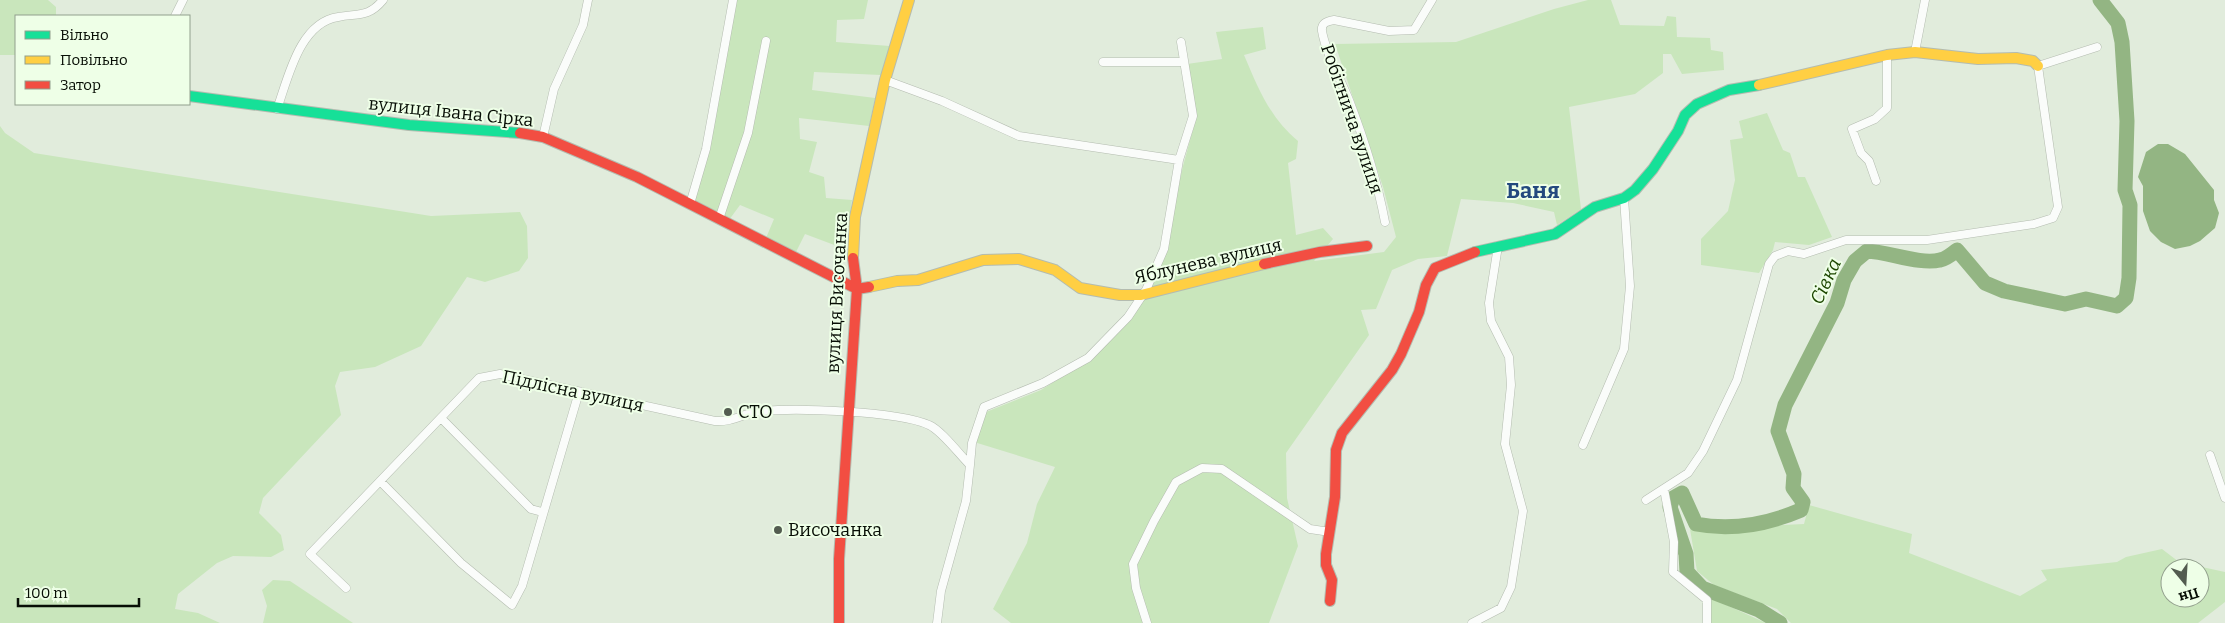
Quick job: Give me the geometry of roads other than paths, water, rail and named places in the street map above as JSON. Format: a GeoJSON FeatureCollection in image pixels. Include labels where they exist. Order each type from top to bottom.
{"type":"FeatureCollection","features":[{"type":"Feature","properties":{"kind":"street"},"geometry":{"type":"LineString","coordinates":[[176,15],[184,0]]}},
{"type":"Feature","properties":{"kind":"street"},"geometry":{"type":"LineString","coordinates":[[277,109],[304,39],[335,17],[365,15],[382,0]]}},
{"type":"Feature","properties":{"kind":"street"},"geometry":{"type":"LineString","coordinates":[[543,137],[554,89],[583,25],[588,0]]}},
{"type":"Feature","properties":{"kind":"street"},"geometry":{"type":"LineString","coordinates":[[690,204],[706,149],[732,0]]}},
{"type":"Feature","properties":{"kind":"street","name":"вулиця Височанка"},"geometry":{"type":"LineString","coordinates":[[839,623],[838,574],[856,289],[852,249],[854,217],[885,80],[909,0]]}},
{"type":"Feature","properties":{"kind":"street","name":"Робітнича вулиця"},"geometry":{"type":"LineString","coordinates":[[1385,222],[1380,193],[1349,100],[1328,50],[1322,30],[1323,25],[1327,21],[1334,20],[1389,31],[1414,30],[1432,0]]}},
{"type":"Feature","properties":{"kind":"street"},"geometry":{"type":"LineString","coordinates":[[1915,52],[1925,0]]}},
{"type":"Feature","properties":{"kind":"street"},"geometry":{"type":"LineString","coordinates":[[719,219],[748,133],[766,42]]}},
{"type":"Feature","properties":{"kind":"street"},"geometry":{"type":"LineString","coordinates":[[937,623],[941,591],[966,501],[972,443],[984,408],[1043,383],[1088,358],[1128,317],[1146,290],[1164,250],[1179,160],[1193,116],[1181,42]]}},
{"type":"Feature","properties":{"kind":"street"},"geometry":{"type":"LineString","coordinates":[[2038,66],[2098,47]]}},
{"type":"Feature","properties":{"kind":"street"},"geometry":{"type":"LineString","coordinates":[[1330,601],[1332,580],[1326,565],[1326,554],[1335,497],[1336,450],[1342,433],[1392,370],[1401,354],[1419,312],[1426,285],[1435,268],[1468,254],[1555,234],[1595,207],[1624,198],[1635,190],[1653,169],[1678,131],[1685,115],[1698,104],[1729,90],[1778,81],[1887,56],[1915,52],[1978,59],[2016,58],[2033,61],[2038,66],[2058,207],[2053,218],[2034,224],[1927,240],[1846,240],[1804,254],[1788,251],[1776,256],[1769,264],[1737,380],[1703,451],[1688,473],[1646,500]]}},
{"type":"Feature","properties":{"kind":"street"},"geometry":{"type":"LineString","coordinates":[[1876,180],[1869,161],[1861,153],[1852,129],[1875,119],[1887,108],[1887,56]]}},
{"type":"Feature","properties":{"kind":"street"},"geometry":{"type":"LineString","coordinates":[[1103,62],[1184,62]]}},
{"type":"Feature","properties":{"kind":"street"},"geometry":{"type":"LineString","coordinates":[[885,80],[942,101],[1019,136],[1179,160]]}},
{"type":"Feature","properties":{"kind":"street","name":"вулиця Івана Сірка"},"geometry":{"type":"LineString","coordinates":[[190,96],[409,125],[513,132],[543,137],[637,177],[846,282],[856,289]]}},
{"type":"Feature","properties":{"kind":"street"},"geometry":{"type":"LineString","coordinates":[[1583,444],[1624,349],[1630,286],[1624,198]]}},
{"type":"Feature","properties":{"kind":"street","name":"Яблунева вулиця"},"geometry":{"type":"LineString","coordinates":[[856,289],[897,281],[918,280],[983,260],[1019,260],[1055,270],[1080,288],[1120,295],[1141,295],[1180,284],[1320,252],[1367,246]]}},
{"type":"Feature","properties":{"kind":"street"},"geometry":{"type":"LineString","coordinates":[[1472,623],[1501,608],[1510,587],[1523,511],[1505,444],[1511,385],[1509,357],[1491,321],[1489,303],[1498,246]]}},
{"type":"Feature","properties":{"kind":"street","name":"Підлісна вулиця"},"geometry":{"type":"LineString","coordinates":[[346,588],[310,554],[479,378],[490,375],[500,374],[715,421],[729,422],[756,412],[847,412],[906,419],[931,425],[970,465]]}},
{"type":"Feature","properties":{"kind":"street"},"geometry":{"type":"LineString","coordinates":[[380,481],[461,563],[512,605],[522,586],[542,512],[579,392]]}},
{"type":"Feature","properties":{"kind":"street"},"geometry":{"type":"LineString","coordinates":[[441,418],[531,509],[542,512]]}},
{"type":"Feature","properties":{"kind":"street"},"geometry":{"type":"LineString","coordinates":[[2210,455],[2225,498]]}},
{"type":"Feature","properties":{"kind":"street"},"geometry":{"type":"LineString","coordinates":[[1147,623],[1136,588],[1133,564],[1176,482],[1202,468],[1222,470],[1310,529],[1330,532]]}},
{"type":"Feature","properties":{"kind":"street"},"geometry":{"type":"LineString","coordinates":[[1664,489],[1674,542],[1672,572],[1707,600],[1707,623]]}},
{"type":"Feature","properties":{"kind":"waterway","name":"Сівка"},"geometry":{"type":"LineString","coordinates":[[1780,623],[1759,610],[1702,588],[1687,572],[1686,554],[1670,507],[1673,498],[1682,493],[1696,524],[1723,527],[1750,525],[1776,519],[1801,510],[1803,502],[1793,488],[1794,474],[1778,431],[1785,405],[1837,303],[1844,280],[1855,261],[1867,251],[1914,260],[1932,261],[1944,259],[1957,250],[1985,283],[2004,291],[2065,304],[2086,299],[2117,306],[2126,298],[2129,278],[2130,205],[2125,190],[2127,121],[2122,42],[2118,23],[2100,0]]}},
{"type":"Feature","properties":{"kind":"place","name":"СТО"},"geometry":{"type":"Point","coordinates":[728,412]}},
{"type":"Feature","properties":{"kind":"place","name":"Височанка"},"geometry":{"type":"Point","coordinates":[778,530]}},
{"type":"Feature","properties":{"kind":"district","name":"Баня"},"geometry":{"type":"Point","coordinates":[1533,190]}}]}
